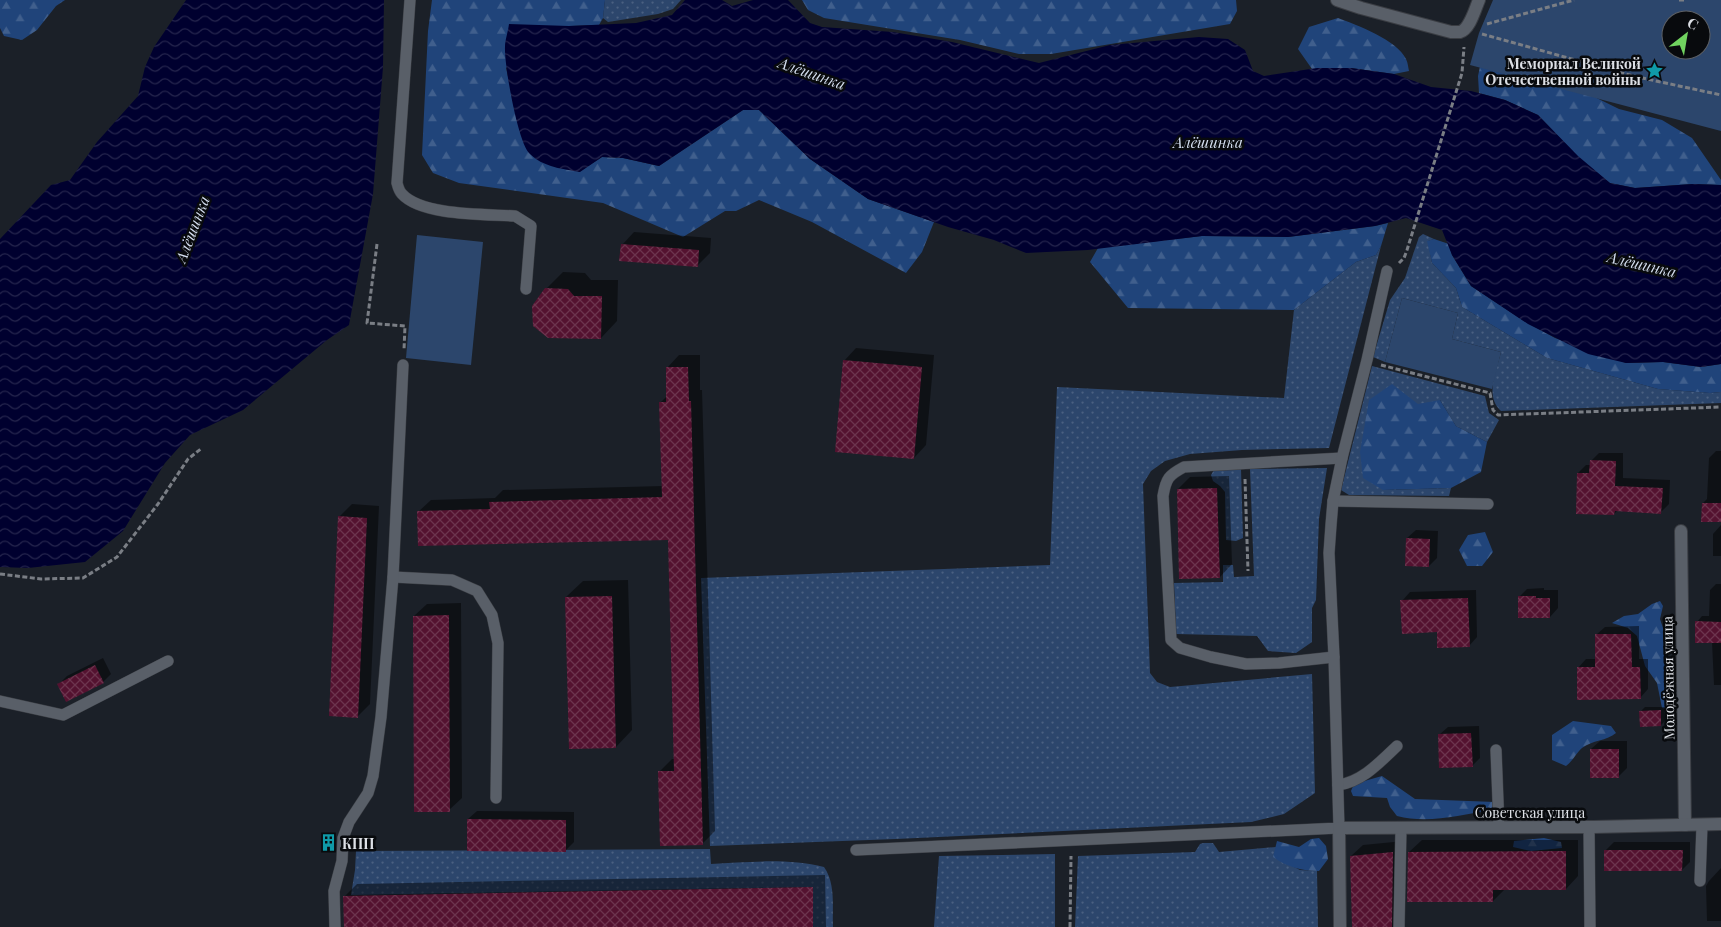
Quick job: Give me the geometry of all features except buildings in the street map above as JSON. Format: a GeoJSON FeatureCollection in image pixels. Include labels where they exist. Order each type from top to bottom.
{"type":"FeatureCollection","features":[{"type":"Feature","properties":{"kind":"street"},"geometry":{"type":"LineString","coordinates":[[1337,0],[1451,32],[1459,32],[1465,29],[1479,0]]}},
{"type":"Feature","properties":{"kind":"street","name":"Молодёжная улица"},"geometry":{"type":"LineString","coordinates":[[1680,531],[1684,825]]}},
{"type":"Feature","properties":{"kind":"street","name":"Советская улица"},"geometry":{"type":"LineString","coordinates":[[1339,828],[1589,827],[1721,824]]}},
{"type":"Feature","properties":{"kind":"street"},"geometry":{"type":"LineString","coordinates":[[1339,828],[1340,927]]}},
{"type":"Feature","properties":{"kind":"lane"},"geometry":{"type":"LineString","coordinates":[[410,0],[397,183],[400,192],[409,199],[435,210],[515,216],[524,221],[530,226],[531,235],[526,289]]}},
{"type":"Feature","properties":{"kind":"lane"},"geometry":{"type":"LineString","coordinates":[[856,850],[1339,828],[1329,553],[1333,502],[1387,271]]}},
{"type":"Feature","properties":{"kind":"lane"},"geometry":{"type":"LineString","coordinates":[[334,927],[334,891],[342,861],[343,838],[349,822],[368,793],[381,718],[393,577],[403,365]]}},
{"type":"Feature","properties":{"kind":"lane"},"geometry":{"type":"LineString","coordinates":[[1334,657],[1279,663],[1246,664],[1180,648],[1171,640],[1163,496],[1165,482],[1172,473],[1184,466],[1342,458]]}},
{"type":"Feature","properties":{"kind":"lane"},"geometry":{"type":"LineString","coordinates":[[1333,502],[1488,504]]}},
{"type":"Feature","properties":{"kind":"lane"},"geometry":{"type":"LineString","coordinates":[[393,577],[452,580],[477,591],[492,615],[498,643],[496,798]]}},
{"type":"Feature","properties":{"kind":"lane"},"geometry":{"type":"LineString","coordinates":[[0,702],[62,715],[168,661]]}},
{"type":"Feature","properties":{"kind":"lane"},"geometry":{"type":"LineString","coordinates":[[1338,785],[1345,784],[1364,775],[1396,746]]}},
{"type":"Feature","properties":{"kind":"lane"},"geometry":{"type":"LineString","coordinates":[[1496,750],[1499,827]]}},
{"type":"Feature","properties":{"kind":"lane"},"geometry":{"type":"LineString","coordinates":[[1700,881],[1702,824]]}},
{"type":"Feature","properties":{"kind":"lane"},"geometry":{"type":"LineString","coordinates":[[1589,827],[1590,927]]}},
{"type":"Feature","properties":{"kind":"lane"},"geometry":{"type":"LineString","coordinates":[[1400,927],[1401,828]]}},
{"type":"Feature","properties":{"kind":"path"},"geometry":{"type":"LineString","coordinates":[[1465,29],[1574,0]]}},
{"type":"Feature","properties":{"kind":"path"},"geometry":{"type":"LineString","coordinates":[[1679,0],[1686,0]]}},
{"type":"Feature","properties":{"kind":"path"},"geometry":{"type":"LineString","coordinates":[[1407,250],[1462,73],[1465,29]]}},
{"type":"Feature","properties":{"kind":"path"},"geometry":{"type":"LineString","coordinates":[[1465,29],[1633,76],[1721,96]]}},
{"type":"Feature","properties":{"kind":"path"},"geometry":{"type":"LineString","coordinates":[[377,244],[367,322],[405,326],[403,365]]}},
{"type":"Feature","properties":{"kind":"path"},"geometry":{"type":"LineString","coordinates":[[1367,360],[1490,394],[1493,410],[1498,415],[1721,407]]}},
{"type":"Feature","properties":{"kind":"path"},"geometry":{"type":"LineString","coordinates":[[0,574],[41,580],[83,578],[117,556],[158,504],[188,459],[202,448]]}},
{"type":"Feature","properties":{"kind":"path"},"geometry":{"type":"LineString","coordinates":[[1244,464],[1248,571]]}},
{"type":"Feature","properties":{"kind":"path"},"geometry":{"type":"LineString","coordinates":[[1070,927],[1072,841]]}},
{"type":"Feature","properties":{"kind":"shaded area"},"geometry":{"type":"Polygon","coordinates":[[[605,0],[681,0],[673,9],[658,14],[608,22],[603,18],[605,0]]]}},
{"type":"Feature","properties":{"kind":"shaded area"},"geometry":{"type":"Polygon","coordinates":[[[1493,0],[1721,0],[1721,131],[1470,65],[1479,33],[1493,0]]]}},
{"type":"Feature","properties":{"kind":"shaded area"},"geometry":{"type":"Polygon","coordinates":[[[1423,234],[1434,239],[1428,241],[1432,263],[1456,288],[1462,307],[1547,358],[1658,389],[1710,393],[1721,392],[1721,403],[1501,411],[1493,398],[1492,390],[1501,352],[1452,339],[1458,313],[1402,298],[1385,362],[1373,357],[1390,300],[1405,278],[1419,237],[1423,234]]]}},
{"type":"Feature","properties":{"kind":"shaded area"},"geometry":{"type":"Polygon","coordinates":[[[417,235],[483,242],[471,365],[406,358],[417,235]]]}},
{"type":"Feature","properties":{"kind":"shaded area"},"geometry":{"type":"Polygon","coordinates":[[[1381,246],[1329,448],[1242,450],[1190,454],[1165,461],[1151,471],[1143,484],[1150,673],[1157,682],[1170,687],[1312,674],[1315,793],[1284,814],[1251,822],[710,846],[701,578],[1050,565],[1057,387],[1284,398],[1294,310],[1356,262],[1376,255],[1381,246]]]}},
{"type":"Feature","properties":{"kind":"shaded area"},"geometry":{"type":"Polygon","coordinates":[[[1402,298],[1458,313],[1452,339],[1501,352],[1492,389],[1385,362],[1402,298]]]}},
{"type":"Feature","properties":{"kind":"shaded area"},"geometry":{"type":"Polygon","coordinates":[[[1372,366],[1485,396],[1489,413],[1499,420],[1487,442],[1456,426],[1440,400],[1383,490],[1451,488],[1449,496],[1349,495],[1341,490],[1372,366]]]}},
{"type":"Feature","properties":{"kind":"shaded area"},"geometry":{"type":"Polygon","coordinates":[[[1327,468],[1319,519],[1316,600],[1312,608],[1312,642],[1296,653],[1268,651],[1257,636],[1176,634],[1174,583],[1223,582],[1223,565],[1233,565],[1234,577],[1254,576],[1250,469],[1327,468]]]}},
{"type":"Feature","properties":{"kind":"shaded area"},"geometry":{"type":"Polygon","coordinates":[[[1241,469],[1243,538],[1236,541],[1226,540],[1225,492],[1213,481],[1211,475],[1214,470],[1241,469]]]}},
{"type":"Feature","properties":{"kind":"shaded area"},"geometry":{"type":"Polygon","coordinates":[[[1213,843],[1219,852],[1276,847],[1274,857],[1300,870],[1317,871],[1318,927],[1075,927],[1078,856],[1195,852],[1200,844],[1213,843]]]}},
{"type":"Feature","properties":{"kind":"shaded area"},"geometry":{"type":"Polygon","coordinates":[[[710,849],[711,864],[796,862],[824,867],[832,888],[833,927],[813,927],[813,887],[351,895],[356,851],[710,849]]]}},
{"type":"Feature","properties":{"kind":"shaded area"},"geometry":{"type":"Polygon","coordinates":[[[1055,854],[1055,927],[934,927],[939,856],[1055,854]]]}},
{"type":"Feature","properties":{"kind":"green space"},"geometry":{"type":"Polygon","coordinates":[[[0,0],[65,0],[56,6],[37,30],[22,40],[4,36],[0,28],[0,0]]]}},
{"type":"Feature","properties":{"kind":"green space"},"geometry":{"type":"Polygon","coordinates":[[[432,0],[605,0],[603,18],[599,25],[569,26],[506,68],[518,121],[579,172],[602,157],[623,158],[659,166],[743,110],[759,110],[810,159],[868,199],[934,222],[922,252],[906,273],[812,222],[759,200],[736,211],[725,211],[683,237],[603,203],[459,183],[433,173],[422,155],[428,31],[432,0]]]}},
{"type":"Feature","properties":{"kind":"green space"},"geometry":{"type":"Polygon","coordinates":[[[802,0],[1236,0],[1237,11],[1230,24],[1051,54],[1019,54],[960,40],[824,18],[808,10],[802,0]]]}},
{"type":"Feature","properties":{"kind":"green space"},"geometry":{"type":"Polygon","coordinates":[[[1338,18],[1386,40],[1401,52],[1406,59],[1409,71],[1394,74],[1351,68],[1312,69],[1298,49],[1309,27],[1338,18]]]}},
{"type":"Feature","properties":{"kind":"green space"},"geometry":{"type":"Polygon","coordinates":[[[1485,43],[1619,109],[1662,120],[1692,138],[1721,180],[1721,185],[1693,184],[1635,188],[1610,183],[1581,160],[1538,115],[1505,100],[1479,93],[1478,76],[1485,43]]]}},
{"type":"Feature","properties":{"kind":"green space"},"geometry":{"type":"Polygon","coordinates":[[[1388,223],[1381,246],[1376,255],[1356,262],[1294,310],[1128,308],[1090,262],[1098,248],[1202,236],[1288,237],[1388,223]]]}},
{"type":"Feature","properties":{"kind":"green space"},"geometry":{"type":"Polygon","coordinates":[[[1434,239],[1449,244],[1452,255],[1471,286],[1524,321],[1555,338],[1626,363],[1663,362],[1701,367],[1721,364],[1721,392],[1710,393],[1658,389],[1547,358],[1462,307],[1456,288],[1432,263],[1427,241],[1434,239]]]}},
{"type":"Feature","properties":{"kind":"green space"},"geometry":{"type":"Polygon","coordinates":[[[1392,384],[1418,404],[1440,400],[1456,426],[1487,442],[1481,472],[1451,488],[1383,490],[1363,478],[1360,452],[1369,400],[1392,384]]]}},
{"type":"Feature","properties":{"kind":"green space"},"geometry":{"type":"Polygon","coordinates":[[[1485,532],[1493,552],[1482,566],[1467,566],[1459,550],[1468,535],[1485,532]]]}},
{"type":"Feature","properties":{"kind":"green space"},"geometry":{"type":"Polygon","coordinates":[[[1660,601],[1663,606],[1660,619],[1665,634],[1673,710],[1662,708],[1657,683],[1645,666],[1637,636],[1628,628],[1612,623],[1624,616],[1638,614],[1660,601]]]}},
{"type":"Feature","properties":{"kind":"green space"},"geometry":{"type":"Polygon","coordinates":[[[1573,721],[1611,726],[1616,733],[1582,748],[1566,766],[1552,760],[1552,735],[1573,721]]]}},
{"type":"Feature","properties":{"kind":"green space"},"geometry":{"type":"Polygon","coordinates":[[[1382,776],[1415,799],[1495,802],[1491,810],[1456,816],[1420,819],[1397,816],[1390,807],[1387,798],[1353,796],[1351,791],[1354,784],[1382,776]]]}},
{"type":"Feature","properties":{"kind":"green space"},"geometry":{"type":"Polygon","coordinates":[[[1319,838],[1326,846],[1328,859],[1319,871],[1295,868],[1273,857],[1277,841],[1299,847],[1311,839],[1319,838]]]}},
{"type":"Feature","properties":{"kind":"green space"},"geometry":{"type":"Polygon","coordinates":[[[1544,838],[1561,842],[1562,848],[1531,851],[1513,847],[1514,841],[1544,838]]]}},
{"type":"Feature","properties":{"kind":"water","name":"Алёшинка"},"geometry":{"type":"Polygon","coordinates":[[[186,0],[384,0],[383,67],[373,194],[349,325],[327,340],[243,410],[190,435],[165,463],[123,531],[85,562],[28,568],[0,567],[0,239],[51,185],[70,180],[97,142],[138,96],[145,67],[154,47],[186,0]]]}},
{"type":"Feature","properties":{"kind":"water","name":"Алёшинка"},"geometry":{"type":"Polygon","coordinates":[[[685,0],[722,0],[732,6],[753,0],[788,0],[810,23],[822,27],[893,32],[952,42],[1039,63],[1110,45],[1199,37],[1228,39],[1245,50],[1253,71],[1264,76],[1317,68],[1351,68],[1394,74],[1431,87],[1471,91],[1505,100],[1538,115],[1578,156],[1610,183],[1635,188],[1693,184],[1721,185],[1721,364],[1701,367],[1663,362],[1626,363],[1588,354],[1528,324],[1471,286],[1452,255],[1442,230],[1406,218],[1375,226],[1288,237],[1202,236],[1088,250],[1026,253],[994,240],[948,227],[868,199],[810,159],[759,110],[743,110],[659,166],[623,158],[602,157],[580,172],[547,165],[530,154],[525,147],[521,135],[509,86],[505,42],[509,24],[569,26],[636,23],[672,15],[685,0]]]}},
{"type":"Feature","properties":{"kind":"place","name":"Мемориал Великой Отечественной войны"},"geometry":{"type":"Point","coordinates":[1655,71]}},
{"type":"Feature","properties":{"kind":"place","name":"КПП"},"geometry":{"type":"Point","coordinates":[328,843]}}]}
